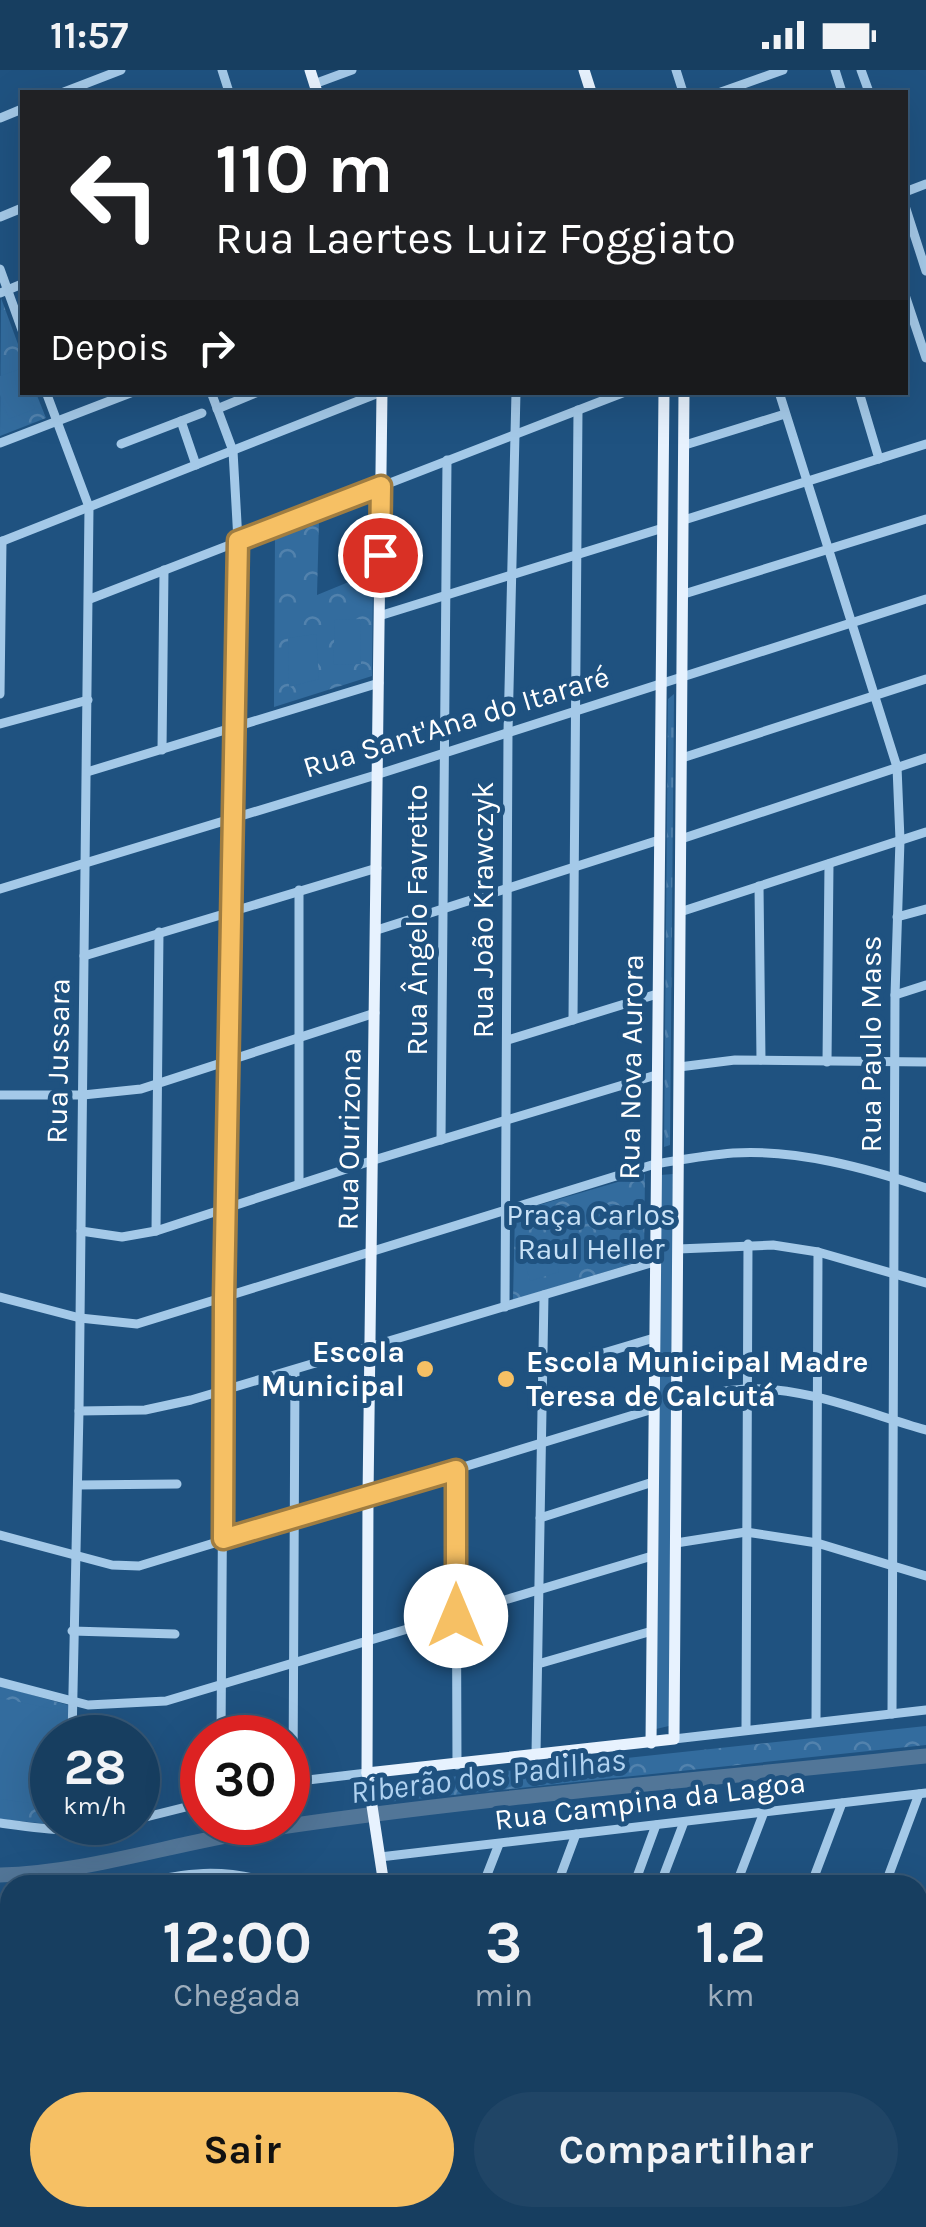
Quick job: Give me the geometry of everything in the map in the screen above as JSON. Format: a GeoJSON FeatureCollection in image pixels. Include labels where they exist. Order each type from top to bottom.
{"type":"FeatureCollection","features":[{"type":"Feature","properties":{"kind":"main road"},"geometry":{"type":"LineString","coordinates":[[310,70],[316,88]]}},
{"type":"Feature","properties":{"kind":"main road","name":"Rua Ourizona"},"geometry":{"type":"LineString","coordinates":[[382,395],[368,1756],[374,1773],[371,1796],[383,1875]]}},
{"type":"Feature","properties":{"kind":"main road","name":"Rua Nova Aurora"},"geometry":{"type":"LineString","coordinates":[[651,1743],[664,395]]}},
{"type":"Feature","properties":{"kind":"main road","name":"Rua Nova Aurora"},"geometry":{"type":"LineString","coordinates":[[674,1739],[684,395]]}},
{"type":"Feature","properties":{"kind":"main road"},"geometry":{"type":"LineString","coordinates":[[654,1297],[664,1300],[678,1292]]}},
{"type":"Feature","properties":{"kind":"main road"},"geometry":{"type":"LineString","coordinates":[[654,1319],[670,1310],[678,1316]]}},
{"type":"Feature","properties":{"kind":"main road"},"geometry":{"type":"LineString","coordinates":[[374,1773],[674,1739]]}},
{"type":"Feature","properties":{"kind":"street"},"geometry":{"type":"LineString","coordinates":[[69,90],[121,70]]}},
{"type":"Feature","properties":{"kind":"street"},"geometry":{"type":"LineString","coordinates":[[316,88],[352,70]]}},
{"type":"Feature","properties":{"kind":"street"},"geometry":{"type":"LineString","coordinates":[[726,90],[784,70]]}},
{"type":"Feature","properties":{"kind":"street"},"geometry":{"type":"LineString","coordinates":[[97,79],[101,90]]}},
{"type":"Feature","properties":{"kind":"street"},"geometry":{"type":"LineString","coordinates":[[908,215],[926,271]]}},
{"type":"Feature","properties":{"kind":"street"},"geometry":{"type":"LineString","coordinates":[[0,269],[4,291],[20,326]]}},
{"type":"Feature","properties":{"kind":"street"},"geometry":{"type":"LineString","coordinates":[[908,304],[926,358]]}},
{"type":"Feature","properties":{"kind":"street","name":"Rua Jussara"},"geometry":{"type":"LineString","coordinates":[[47,395],[89,507],[72,1715]]}},
{"type":"Feature","properties":{"kind":"street"},"geometry":{"type":"LineString","coordinates":[[0,444],[125,395]]}},
{"type":"Feature","properties":{"kind":"street"},"geometry":{"type":"LineString","coordinates":[[213,395],[233,451],[238,541],[225,1207],[221,1715]]}},
{"type":"Feature","properties":{"kind":"street"},"geometry":{"type":"LineString","coordinates":[[217,409],[251,395]]}},
{"type":"Feature","properties":{"kind":"street"},"geometry":{"type":"LineString","coordinates":[[0,694],[1,542],[374,395]]}},
{"type":"Feature","properties":{"kind":"street","name":"Rua João Krawczyk"},"geometry":{"type":"LineString","coordinates":[[505,1307],[508,732],[516,395]]}},
{"type":"Feature","properties":{"kind":"street"},"geometry":{"type":"LineString","coordinates":[[90,599],[616,395]]}},
{"type":"Feature","properties":{"kind":"street","name":"Rua Paulo Mass"},"geometry":{"type":"LineString","coordinates":[[780,395],[897,767],[900,840],[892,1273],[892,1714]]}},
{"type":"Feature","properties":{"kind":"street"},"geometry":{"type":"LineString","coordinates":[[860,395],[879,459]]}},
{"type":"Feature","properties":{"kind":"street"},"geometry":{"type":"LineString","coordinates":[[573,1020],[578,410]]}},
{"type":"Feature","properties":{"kind":"street"},"geometry":{"type":"LineString","coordinates":[[121,444],[202,413]]}},
{"type":"Feature","properties":{"kind":"street"},"geometry":{"type":"LineString","coordinates":[[685,445],[785,414]]}},
{"type":"Feature","properties":{"kind":"street"},"geometry":{"type":"LineString","coordinates":[[181,421],[196,465]]}},
{"type":"Feature","properties":{"kind":"street"},"geometry":{"type":"LineString","coordinates":[[684,520],[926,444]]}},
{"type":"Feature","properties":{"kind":"street","name":"Rua Ângelo Favretto"},"geometry":{"type":"LineString","coordinates":[[441,1140],[448,460]]}},
{"type":"Feature","properties":{"kind":"street"},"geometry":{"type":"LineString","coordinates":[[684,594],[926,519]]}},
{"type":"Feature","properties":{"kind":"street"},"geometry":{"type":"LineString","coordinates":[[379,616],[663,528]]}},
{"type":"Feature","properties":{"kind":"street"},"geometry":{"type":"LineString","coordinates":[[162,750],[164,570]]}},
{"type":"Feature","properties":{"kind":"street","name":"Rua Sant'Ana do Itararé"},"geometry":{"type":"LineString","coordinates":[[0,889],[379,774],[926,599]]}},
{"type":"Feature","properties":{"kind":"street"},"geometry":{"type":"LineString","coordinates":[[682,758],[926,679]]}},
{"type":"Feature","properties":{"kind":"street"},"geometry":{"type":"LineString","coordinates":[[87,772],[379,683]]}},
{"type":"Feature","properties":{"kind":"street"},"geometry":{"type":"LineString","coordinates":[[0,724],[88,700]]}},
{"type":"Feature","properties":{"kind":"street"},"geometry":{"type":"LineString","coordinates":[[681,839],[926,758]]}},
{"type":"Feature","properties":{"kind":"street"},"geometry":{"type":"LineString","coordinates":[[680,912],[926,832]]}},
{"type":"Feature","properties":{"kind":"street"},"geometry":{"type":"LineString","coordinates":[[377,930],[659,840]]}},
{"type":"Feature","properties":{"kind":"street"},"geometry":{"type":"LineString","coordinates":[[826,1062],[829,864]]}},
{"type":"Feature","properties":{"kind":"street"},"geometry":{"type":"LineString","coordinates":[[84,956],[377,868]]}},
{"type":"Feature","properties":{"kind":"street"},"geometry":{"type":"LineString","coordinates":[[759,886],[761,1060]]}},
{"type":"Feature","properties":{"kind":"street"},"geometry":{"type":"LineString","coordinates":[[299,890],[299,1184]]}},
{"type":"Feature","properties":{"kind":"street"},"geometry":{"type":"LineString","coordinates":[[898,917],[926,909]]}},
{"type":"Feature","properties":{"kind":"street"},"geometry":{"type":"LineString","coordinates":[[156,1231],[159,932]]}},
{"type":"Feature","properties":{"kind":"street"},"geometry":{"type":"LineString","coordinates":[[658,952],[680,952]]}},
{"type":"Feature","properties":{"kind":"street"},"geometry":{"type":"LineString","coordinates":[[895,995],[926,985]]}},
{"type":"Feature","properties":{"kind":"street"},"geometry":{"type":"LineString","coordinates":[[508,1040],[657,994]]}},
{"type":"Feature","properties":{"kind":"street"},"geometry":{"type":"LineString","coordinates":[[0,1095],[116,1094],[375,1013]]}},
{"type":"Feature","properties":{"kind":"street"},"geometry":{"type":"LineString","coordinates":[[679,1067],[734,1060],[926,1062]]}},
{"type":"Feature","properties":{"kind":"street"},"geometry":{"type":"LineString","coordinates":[[81,1232],[122,1237],[156,1231],[656,1075]]}},
{"type":"Feature","properties":{"kind":"street"},"geometry":{"type":"LineString","coordinates":[[0,1297],[80,1318],[137,1324],[654,1164],[734,1153],[780,1154],[926,1188]]}},
{"type":"Feature","properties":{"kind":"street"},"geometry":{"type":"LineString","coordinates":[[678,1250],[748,1244],[818,1252],[926,1283]]}},
{"type":"Feature","properties":{"kind":"street"},"geometry":{"type":"LineString","coordinates":[[746,1730],[748,1244]]}},
{"type":"Feature","properties":{"kind":"street"},"geometry":{"type":"LineString","coordinates":[[816,1722],[818,1252]]}},
{"type":"Feature","properties":{"kind":"street"},"geometry":{"type":"LineString","coordinates":[[79,1411],[145,1410],[224,1390],[654,1262]]}},
{"type":"Feature","properties":{"kind":"street"},"geometry":{"type":"LineString","coordinates":[[536,1754],[544,1295]]}},
{"type":"Feature","properties":{"kind":"street"},"geometry":{"type":"LineString","coordinates":[[543,1371],[654,1338]]}},
{"type":"Feature","properties":{"kind":"street"},"geometry":{"type":"LineString","coordinates":[[291,1715],[296,1370]]}},
{"type":"Feature","properties":{"kind":"street"},"geometry":{"type":"LineString","coordinates":[[677,1399],[746,1389],[816,1399],[926,1430]]}},
{"type":"Feature","properties":{"kind":"street"},"geometry":{"type":"LineString","coordinates":[[0,1535],[112,1566],[138,1566],[653,1410]]}},
{"type":"Feature","properties":{"kind":"street"},"geometry":{"type":"LineString","coordinates":[[456,1470],[457,1765]]}},
{"type":"Feature","properties":{"kind":"street"},"geometry":{"type":"LineString","coordinates":[[540,1518],[653,1482]]}},
{"type":"Feature","properties":{"kind":"street"},"geometry":{"type":"LineString","coordinates":[[78,1485],[176,1484]]}},
{"type":"Feature","properties":{"kind":"street"},"geometry":{"type":"LineString","coordinates":[[676,1542],[746,1532],[816,1544],[926,1576]]}},
{"type":"Feature","properties":{"kind":"street"},"geometry":{"type":"LineString","coordinates":[[0,1682],[88,1705],[166,1701],[652,1556]]}},
{"type":"Feature","properties":{"kind":"street"},"geometry":{"type":"LineString","coordinates":[[72,1631],[175,1634]]}},
{"type":"Feature","properties":{"kind":"street"},"geometry":{"type":"LineString","coordinates":[[538,1664],[652,1631]]}},
{"type":"Feature","properties":{"kind":"street"},"geometry":{"type":"LineString","coordinates":[[674,1739],[926,1710]]}},
{"type":"Feature","properties":{"kind":"street"},"geometry":{"type":"LineString","coordinates":[[310,1780],[374,1773]]}},
{"type":"Feature","properties":{"kind":"street"},"geometry":{"type":"LineString","coordinates":[[889,1875],[922,1794]]}},
{"type":"Feature","properties":{"kind":"street","name":"Rua Campina da Lagoa"},"geometry":{"type":"LineString","coordinates":[[380,1857],[922,1794]]}},
{"type":"Feature","properties":{"kind":"street"},"geometry":{"type":"LineString","coordinates":[[815,1875],[842,1803]]}},
{"type":"Feature","properties":{"kind":"street"},"geometry":{"type":"LineString","coordinates":[[740,1875],[764,1812]]}},
{"type":"Feature","properties":{"kind":"street"},"geometry":{"type":"LineString","coordinates":[[664,1875],[684,1822]]}},
{"type":"Feature","properties":{"kind":"street"},"geometry":{"type":"LineString","coordinates":[[0,1823],[30,1824]]}},
{"type":"Feature","properties":{"kind":"street"},"geometry":{"type":"LineString","coordinates":[[638,1875],[656,1825]]}},
{"type":"Feature","properties":{"kind":"street"},"geometry":{"type":"LineString","coordinates":[[561,1875],[576,1834]]}},
{"type":"Feature","properties":{"kind":"street"},"geometry":{"type":"LineString","coordinates":[[487,1875],[499,1844]]}},
{"type":"Feature","properties":{"kind":"street"},"geometry":{"type":"LineString","coordinates":[[207,1875],[240,1875]]}},
{"type":"Feature","properties":{"kind":"green space"},"geometry":{"type":"Polygon","coordinates":[[[1,298],[20,350],[20,395],[37,395],[46,418],[0,436],[1,298]]]}},
{"type":"Feature","properties":{"kind":"green space"},"geometry":{"type":"Polygon","coordinates":[[[20,369],[20,395],[30,395],[35,409],[9,419],[0,395],[0,376],[20,369]]]}},
{"type":"Feature","properties":{"kind":"green space"},"geometry":{"type":"Polygon","coordinates":[[[319,520],[317,595],[373,572],[372,676],[274,707],[275,535],[319,520]]]}},
{"type":"Feature","properties":{"kind":"green space"},"geometry":{"type":"Polygon","coordinates":[[[360,619],[361,664],[333,665],[335,620],[360,619]]]}},
{"type":"Feature","properties":{"kind":"green space"},"geometry":{"type":"Polygon","coordinates":[[[316,634],[319,679],[289,687],[288,638],[316,634]]]}},
{"type":"Feature","properties":{"kind":"green space"},"geometry":{"type":"Polygon","coordinates":[[[674,694],[670,1145],[664,1147],[668,699],[674,694]]]}},
{"type":"Feature","properties":{"kind":"green space","name":"Praça Carlos Raul Heller"},"geometry":{"type":"Polygon","coordinates":[[[645,1174],[644,1260],[513,1300],[515,1212],[645,1174]]]}},
{"type":"Feature","properties":{"kind":"green space"},"geometry":{"type":"Polygon","coordinates":[[[673,1174],[669,1726],[656,1729],[660,1175],[673,1174]]]}},
{"type":"Feature","properties":{"kind":"green space"},"geometry":{"type":"Polygon","coordinates":[[[550,1231],[559,1272],[530,1281],[519,1242],[550,1231]]]}},
{"type":"Feature","properties":{"kind":"green space"},"geometry":{"type":"Polygon","coordinates":[[[0,1686],[68,1705],[68,1715],[30,1715],[30,1822],[0,1819],[0,1686]]]}},
{"type":"Feature","properties":{"kind":"green space"},"geometry":{"type":"Polygon","coordinates":[[[0,1698],[58,1710],[58,1715],[30,1715],[30,1803],[0,1799],[0,1698]]]}},
{"type":"Feature","properties":{"kind":"green space"},"geometry":{"type":"Polygon","coordinates":[[[926,1726],[926,1745],[387,1802],[385,1784],[926,1726]]]}},
{"type":"Feature","properties":{"kind":"waterway","name":"Riberão dos Padilhas"},"geometry":{"type":"LineString","coordinates":[[0,1875],[64,1869],[222,1837],[338,1819],[926,1756]]}},
{"type":"Feature","properties":{"kind":"place","name":"Escola Municipal"},"geometry":{"type":"Point","coordinates":[425,1369]}},
{"type":"Feature","properties":{"kind":"place","name":"Escola Municipal Madre Teresa de Calcutá"},"geometry":{"type":"Point","coordinates":[506,1379]}},
{"type":"Feature","properties":{"kind":"route"},"geometry":{"type":"LineString","coordinates":[[380,555],[381,486],[238,541],[223,1539],[456,1470],[456,1616]]}}]}
